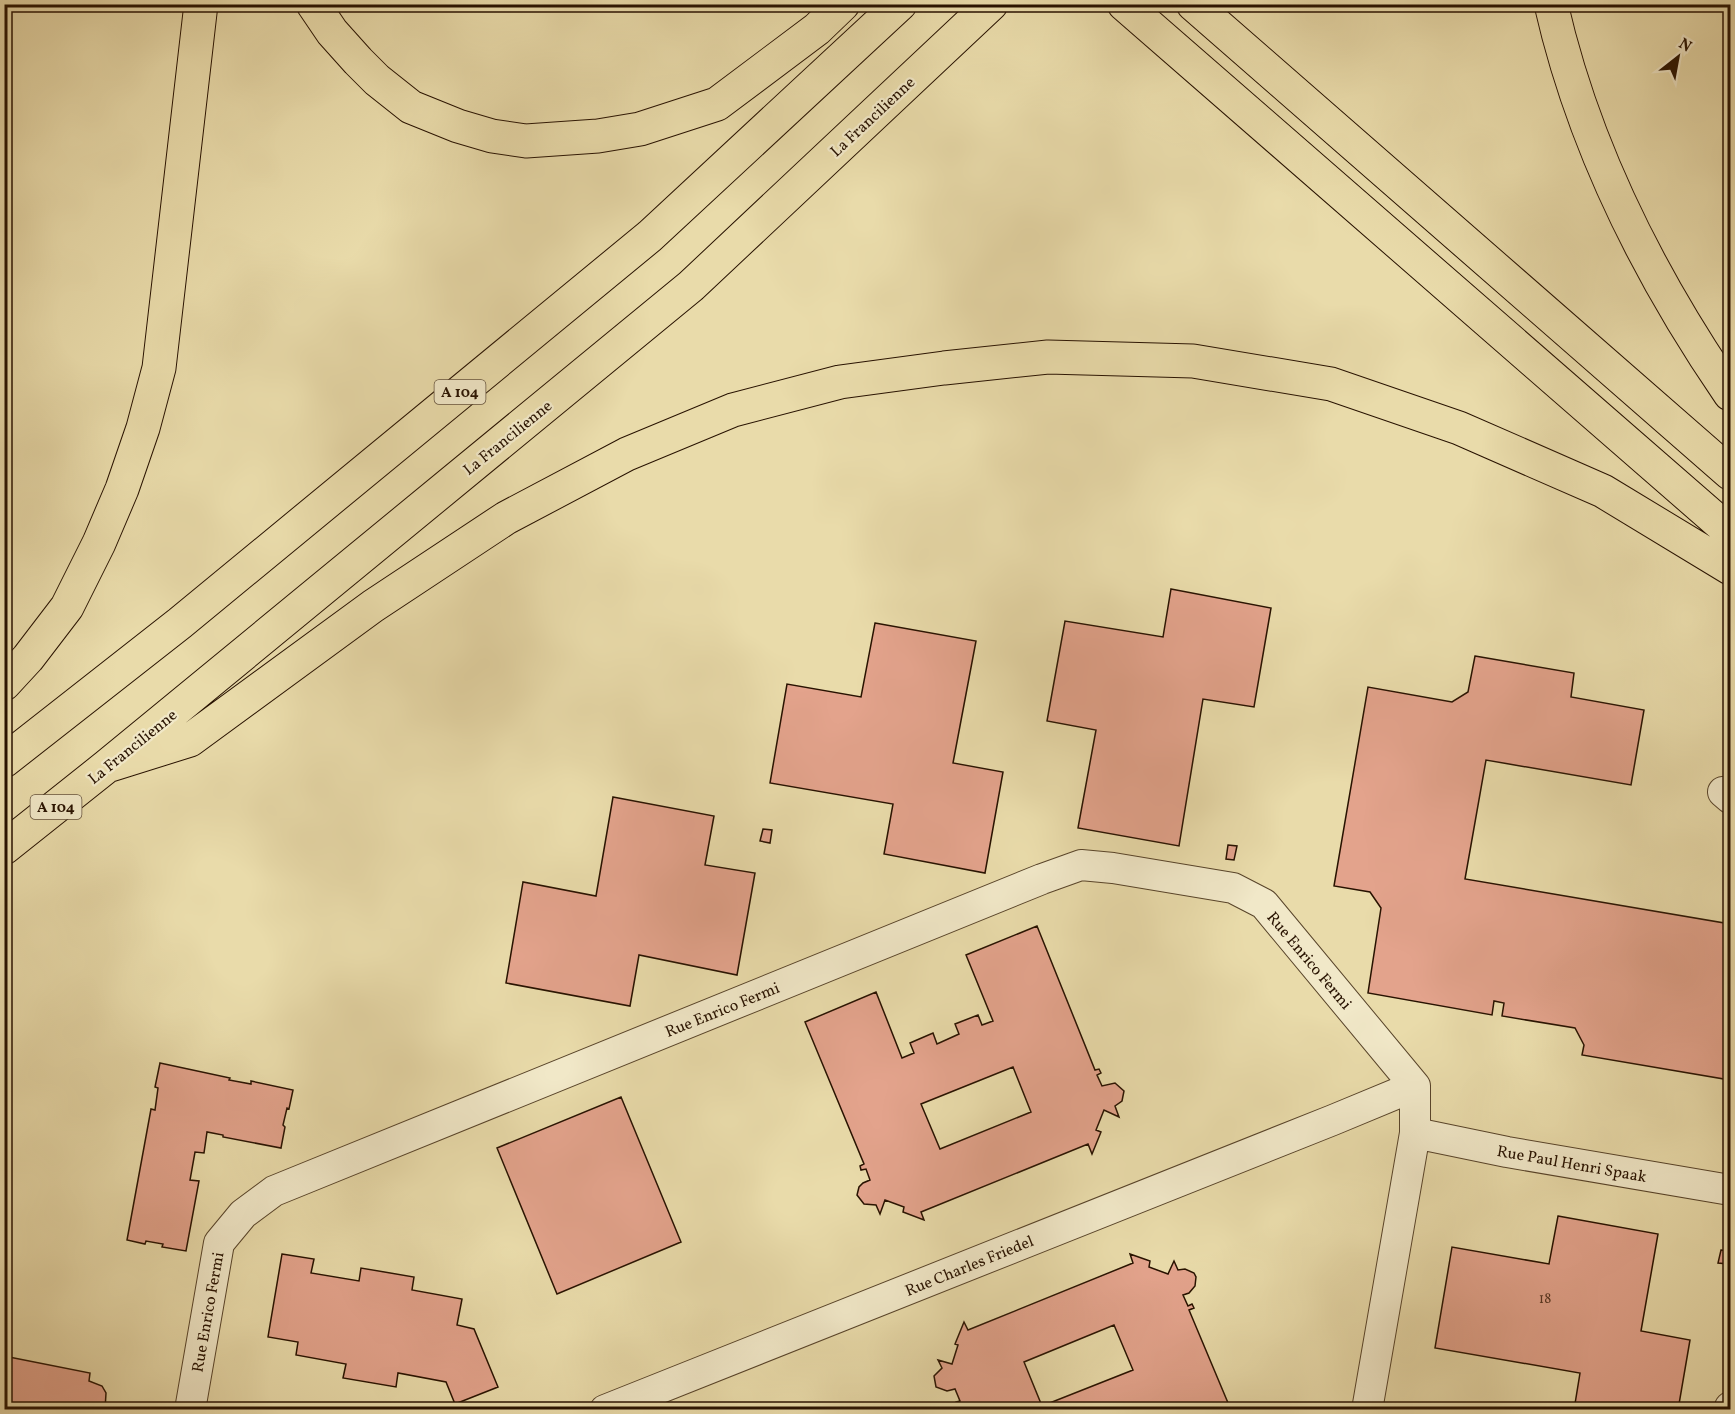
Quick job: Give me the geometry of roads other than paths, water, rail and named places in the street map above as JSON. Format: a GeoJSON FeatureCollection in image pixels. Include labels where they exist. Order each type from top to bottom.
{"type":"FeatureCollection","features":[{"type":"Feature","properties":{"kind":"highway"},"geometry":{"type":"LineString","coordinates":[[4,684],[28,658],[67,607],[99,543],[122,489],[143,428],[159,368],[201,4]]}},
{"type":"Feature","properties":{"kind":"highway"},"geometry":{"type":"LineString","coordinates":[[313,4],[332,32],[358,61],[377,80],[411,106],[458,126],[492,136],[526,141],[598,136],[640,129],[717,104],[818,29],[843,4]]}},
{"type":"Feature","properties":{"kind":"highway","name":"A 104"},"geometry":{"type":"LineString","coordinates":[[4,761],[180,623],[650,236],[900,4]]}},
{"type":"Feature","properties":{"kind":"highway","name":"La Francilienne"},"geometry":{"type":"LineString","coordinates":[[4,848],[691,286],[991,4]]}},
{"type":"Feature","properties":{"kind":"highway"},"geometry":{"type":"LineString","coordinates":[[1192,4],[1731,473]]}},
{"type":"Feature","properties":{"kind":"highway"},"geometry":{"type":"LineString","coordinates":[[1551,4],[1590,134],[1640,245],[1704,356],[1731,394]]}},
{"type":"Feature","properties":{"kind":"highway"},"geometry":{"type":"LineString","coordinates":[[1125,5],[1731,532]]}},
{"type":"Feature","properties":{"kind":"highway"},"geometry":{"type":"LineString","coordinates":[[107,766],[190,740],[373,606],[496,524],[627,454],[733,410],[840,382],[944,368],[1047,357],[1193,361],[1331,384],[1459,428],[1604,491],[1731,568]]}},
{"type":"Feature","properties":{"kind":"lane","name":"Rue Enrico Fermi"},"geometry":{"type":"LineString","coordinates":[[190,1410],[219,1243],[243,1214],[274,1191],[1081,865],[1113,868],[1233,888],[1264,904],[1415,1086]]}},
{"type":"Feature","properties":{"kind":"lane","name":"Rue Charles Friedel"},"geometry":{"type":"LineString","coordinates":[[605,1410],[1415,1086]]}},
{"type":"Feature","properties":{"kind":"lane"},"geometry":{"type":"LineString","coordinates":[[1367,1410],[1415,1133],[1415,1086]]}},
{"type":"Feature","properties":{"kind":"lane","name":"Rue Paul Henri Spaak"},"geometry":{"type":"LineString","coordinates":[[1415,1133],[1507,1152],[1731,1190]]}}]}
